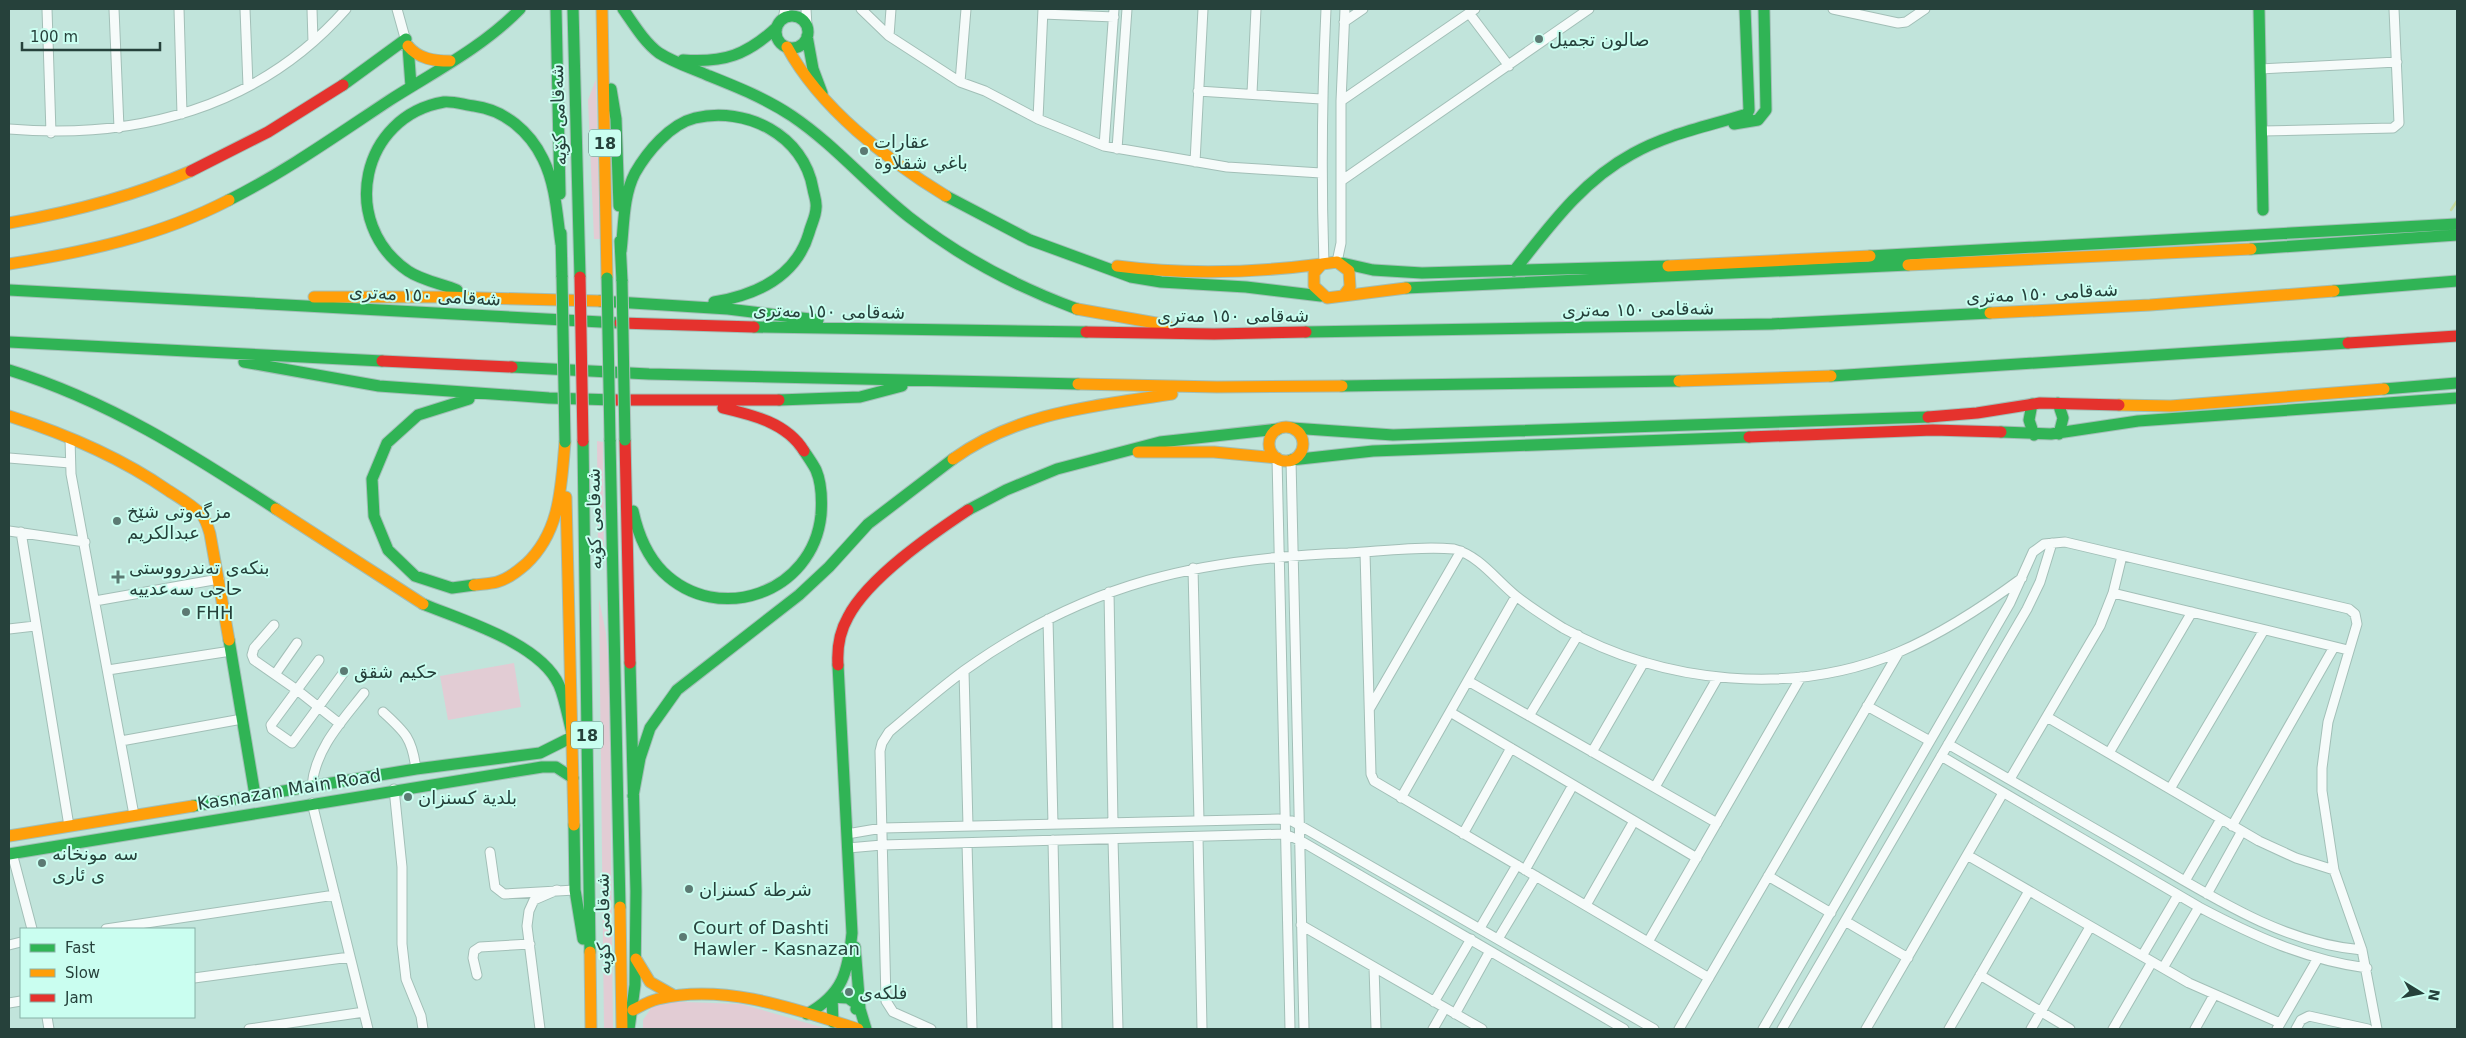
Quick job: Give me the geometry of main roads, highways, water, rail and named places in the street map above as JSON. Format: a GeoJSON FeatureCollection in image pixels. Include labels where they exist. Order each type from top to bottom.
{"type":"FeatureCollection","features":[{"type":"Feature","properties":{"kind":"main road"},"geometry":{"type":"LineString","coordinates":[[9,264],[76,252],[133,238],[216,207],[276,174],[450,61],[499,28],[520,9]]}},
{"type":"Feature","properties":{"kind":"main road"},"geometry":{"type":"LineString","coordinates":[[556,9],[575,890],[580,928],[590,970]]}},
{"type":"Feature","properties":{"kind":"main road","name":"شەقامی کۆیە"},"geometry":{"type":"LineString","coordinates":[[573,9],[583,441],[591,1029]]}},
{"type":"Feature","properties":{"kind":"main road","name":"شەقامی کۆیە"},"geometry":{"type":"LineString","coordinates":[[602,9],[622,1029]]}},
{"type":"Feature","properties":{"kind":"main road"},"geometry":{"type":"LineString","coordinates":[[623,9],[644,38],[658,52],[670,60],[757,95],[792,116],[841,154],[909,218],[952,247],[1018,286],[1078,309],[1214,334]]}},
{"type":"Feature","properties":{"kind":"main road"},"geometry":{"type":"LineString","coordinates":[[1514,271],[1563,209],[1600,175],[1633,153],[1694,129],[1742,118],[1749,110],[1745,9]]}},
{"type":"Feature","properties":{"kind":"main road"},"geometry":{"type":"LineString","coordinates":[[1694,129],[1752,122],[1762,116],[1767,102],[1764,9]]}},
{"type":"Feature","properties":{"kind":"main road"},"geometry":{"type":"LineString","coordinates":[[2259,9],[2263,210]]}},
{"type":"Feature","properties":{"kind":"main road"},"geometry":{"type":"LineString","coordinates":[[670,60],[701,62],[733,58],[753,48],[782,18],[795,16],[802,20],[807,32],[816,79],[832,107]]}},
{"type":"Feature","properties":{"kind":"main road"},"geometry":{"type":"LineString","coordinates":[[782,18],[779,41],[787,47],[801,74],[832,107],[886,156],[971,212],[1025,239],[1061,254],[1116,272],[1157,282],[1235,286],[1321,296],[1332,299],[1344,295],[1402,288],[2308,246],[2457,235]]}},
{"type":"Feature","properties":{"kind":"main road"},"geometry":{"type":"LineString","coordinates":[[787,47],[801,45],[807,32]]}},
{"type":"Feature","properties":{"kind":"main road"},"geometry":{"type":"LineString","coordinates":[[407,42],[416,54],[428,59],[450,61]]}},
{"type":"Feature","properties":{"kind":"main road"},"geometry":{"type":"LineString","coordinates":[[407,42],[411,86]]}},
{"type":"Feature","properties":{"kind":"main road"},"geometry":{"type":"LineString","coordinates":[[9,223],[62,214],[119,200],[210,164],[246,145],[348,83],[407,42]]}},
{"type":"Feature","properties":{"kind":"main road"},"geometry":{"type":"LineString","coordinates":[[603,59],[616,119],[622,281],[636,959],[633,1010],[629,1029]]}},
{"type":"Feature","properties":{"kind":"main road"},"geometry":{"type":"LineString","coordinates":[[1748,101],[1767,102]]}},
{"type":"Feature","properties":{"kind":"main road"},"geometry":{"type":"LineString","coordinates":[[494,298],[440,286],[415,276],[389,257],[375,238],[366,215],[364,200],[367,170],[380,142],[401,121],[427,107],[454,102],[481,106],[509,119],[522,130],[543,159],[549,176],[561,244]]}},
{"type":"Feature","properties":{"kind":"main road"},"geometry":{"type":"LineString","coordinates":[[621,251],[627,200],[635,174],[649,150],[669,130],[699,117],[732,114],[767,125],[788,140],[804,160],[812,179],[815,198],[811,232],[800,256],[780,277],[750,294],[726,300],[675,305]]}},
{"type":"Feature","properties":{"kind":"main road"},"geometry":{"type":"LineString","coordinates":[[1097,265],[1205,273],[1264,271],[1339,262],[1373,270],[1406,273],[1514,271],[1731,264],[2457,224]]}},
{"type":"Feature","properties":{"kind":"main road"},"geometry":{"type":"LineString","coordinates":[[1339,262],[1349,271],[1351,281],[1344,295]]}},
{"type":"Feature","properties":{"kind":"main road"},"geometry":{"type":"LineString","coordinates":[[1321,296],[1314,286],[1313,280],[1318,268],[1323,263]]}},
{"type":"Feature","properties":{"kind":"main road","name":"شەقامی ١٥٠ مەتری"},"geometry":{"type":"LineString","coordinates":[[9,290],[648,325],[1214,334],[1772,324],[2140,305],[2457,282]]}},
{"type":"Feature","properties":{"kind":"main road"},"geometry":{"type":"LineString","coordinates":[[195,300],[389,295],[675,305],[918,330]]}},
{"type":"Feature","properties":{"kind":"main road"},"geometry":{"type":"LineString","coordinates":[[9,342],[649,374],[916,382],[1217,387],[1591,384],[1875,375],[2457,336]]}},
{"type":"Feature","properties":{"kind":"main road"},"geometry":{"type":"LineString","coordinates":[[185,351],[349,382],[549,398],[691,401],[860,397],[916,382]]}},
{"type":"Feature","properties":{"kind":"main road"},"geometry":{"type":"LineString","coordinates":[[9,370],[66,389],[141,424],[177,445],[411,597],[525,648],[542,661],[554,676],[562,695],[572,735]]}},
{"type":"Feature","properties":{"kind":"main road"},"geometry":{"type":"LineString","coordinates":[[866,1029],[858,1005],[858,967],[852,933],[837,655],[843,628],[856,604],[881,577],[916,546],[982,502],[1057,469],[1165,442],[1292,428],[1393,435],[1896,419],[1953,415],[2032,404],[2172,406],[2457,383]]}},
{"type":"Feature","properties":{"kind":"main road"},"geometry":{"type":"LineString","coordinates":[[633,796],[640,758],[650,728],[676,690],[789,604],[829,567],[868,524],[920,482],[975,442],[1014,425],[1066,410],[1217,387]]}},
{"type":"Feature","properties":{"kind":"main road"},"geometry":{"type":"LineString","coordinates":[[499,395],[454,401],[415,415],[393,434],[377,460],[370,492],[375,525],[391,555],[409,571],[428,582],[442,587],[472,588],[500,581],[526,564],[542,546],[553,526],[557,511],[565,442]]}},
{"type":"Feature","properties":{"kind":"main road"},"geometry":{"type":"LineString","coordinates":[[1128,452],[1214,452],[1292,460],[1373,451],[1933,430],[1979,430],[2034,435],[2060,434],[2138,421],[2457,398]]}},
{"type":"Feature","properties":{"kind":"main road"},"geometry":{"type":"LineString","coordinates":[[626,462],[638,533],[650,555],[676,582],[698,594],[734,599],[768,591],[794,573],[814,548],[823,512],[819,481],[807,454],[792,437],[764,419],[691,401]]}},
{"type":"Feature","properties":{"kind":"main road"},"geometry":{"type":"LineString","coordinates":[[2058,403],[2064,416],[2060,434]]}},
{"type":"Feature","properties":{"kind":"main road"},"geometry":{"type":"LineString","coordinates":[[2032,404],[2029,420],[2034,435]]}},
{"type":"Feature","properties":{"kind":"main road"},"geometry":{"type":"LineString","coordinates":[[9,416],[70,438],[154,480],[202,515],[210,531],[255,795]]}},
{"type":"Feature","properties":{"kind":"main road"},"geometry":{"type":"LineString","coordinates":[[1292,428],[1300,434],[1303,444],[1300,454],[1292,460]]}},
{"type":"Feature","properties":{"kind":"main road"},"geometry":{"type":"LineString","coordinates":[[1277,458],[1271,451],[1270,441],[1278,429]]}},
{"type":"Feature","properties":{"kind":"main road"},"geometry":{"type":"LineString","coordinates":[[9,836],[416,769],[540,753],[572,735]]}},
{"type":"Feature","properties":{"kind":"main road","name":"Kasnazan Main Road"},"geometry":{"type":"LineString","coordinates":[[11,853],[394,789],[549,766],[562,770],[573,778]]}},
{"type":"Feature","properties":{"kind":"main road"},"geometry":{"type":"LineString","coordinates":[[807,1014],[832,997],[839,988],[846,974],[852,933]]}},
{"type":"Feature","properties":{"kind":"main road"},"geometry":{"type":"LineString","coordinates":[[636,959],[650,982],[673,995]]}},
{"type":"Feature","properties":{"kind":"main road"},"geometry":{"type":"LineString","coordinates":[[633,1010],[652,1000],[673,995],[747,999],[858,1029]]}},
{"type":"Feature","properties":{"kind":"main road"},"geometry":{"type":"LineString","coordinates":[[832,997],[848,998],[858,1005]]}},
{"type":"Feature","properties":{"kind":"main road"},"geometry":{"type":"LineString","coordinates":[[832,997],[833,1022]]}},
{"type":"Feature","properties":{"kind":"main road"},"geometry":{"type":"LineString","coordinates":[[845,1025],[858,1005]]}},
{"type":"Feature","properties":{"kind":"waterway"},"geometry":{"type":"LineString","coordinates":[[2451,210],[2457,201]]}},
{"type":"Feature","properties":{"kind":"place","name":"صالون تجميل"},"geometry":{"type":"Point","coordinates":[1539,39]}},
{"type":"Feature","properties":{"kind":"place","name":"عقارات باغي شقلاوة"},"geometry":{"type":"Point","coordinates":[864,151]}},
{"type":"Feature","properties":{"kind":"place","name":"مزگەوتى شێخ عبدالکریم"},"geometry":{"type":"Point","coordinates":[117,521]}},
{"type":"Feature","properties":{"kind":"place","name":"بنکەی تەندرووستی حاجی سەعدییە"},"geometry":{"type":"Point","coordinates":[118,577]}},
{"type":"Feature","properties":{"kind":"place","name":"FHH"},"geometry":{"type":"Point","coordinates":[186,612]}},
{"type":"Feature","properties":{"kind":"place","name":"حكيم شقق"},"geometry":{"type":"Point","coordinates":[344,671]}},
{"type":"Feature","properties":{"kind":"place","name":"بلدية كسنزان"},"geometry":{"type":"Point","coordinates":[408,797]}},
{"type":"Feature","properties":{"kind":"place","name":"سه مونخانه ی ئاری"},"geometry":{"type":"Point","coordinates":[42,863]}},
{"type":"Feature","properties":{"kind":"place","name":"شرطة كسنزان"},"geometry":{"type":"Point","coordinates":[689,889]}},
{"type":"Feature","properties":{"kind":"place","name":"Court of Dashti Hawler - Kasnazan"},"geometry":{"type":"Point","coordinates":[683,937]}},
{"type":"Feature","properties":{"kind":"place","name":"فلکەی"},"geometry":{"type":"Point","coordinates":[849,992]}}]}
